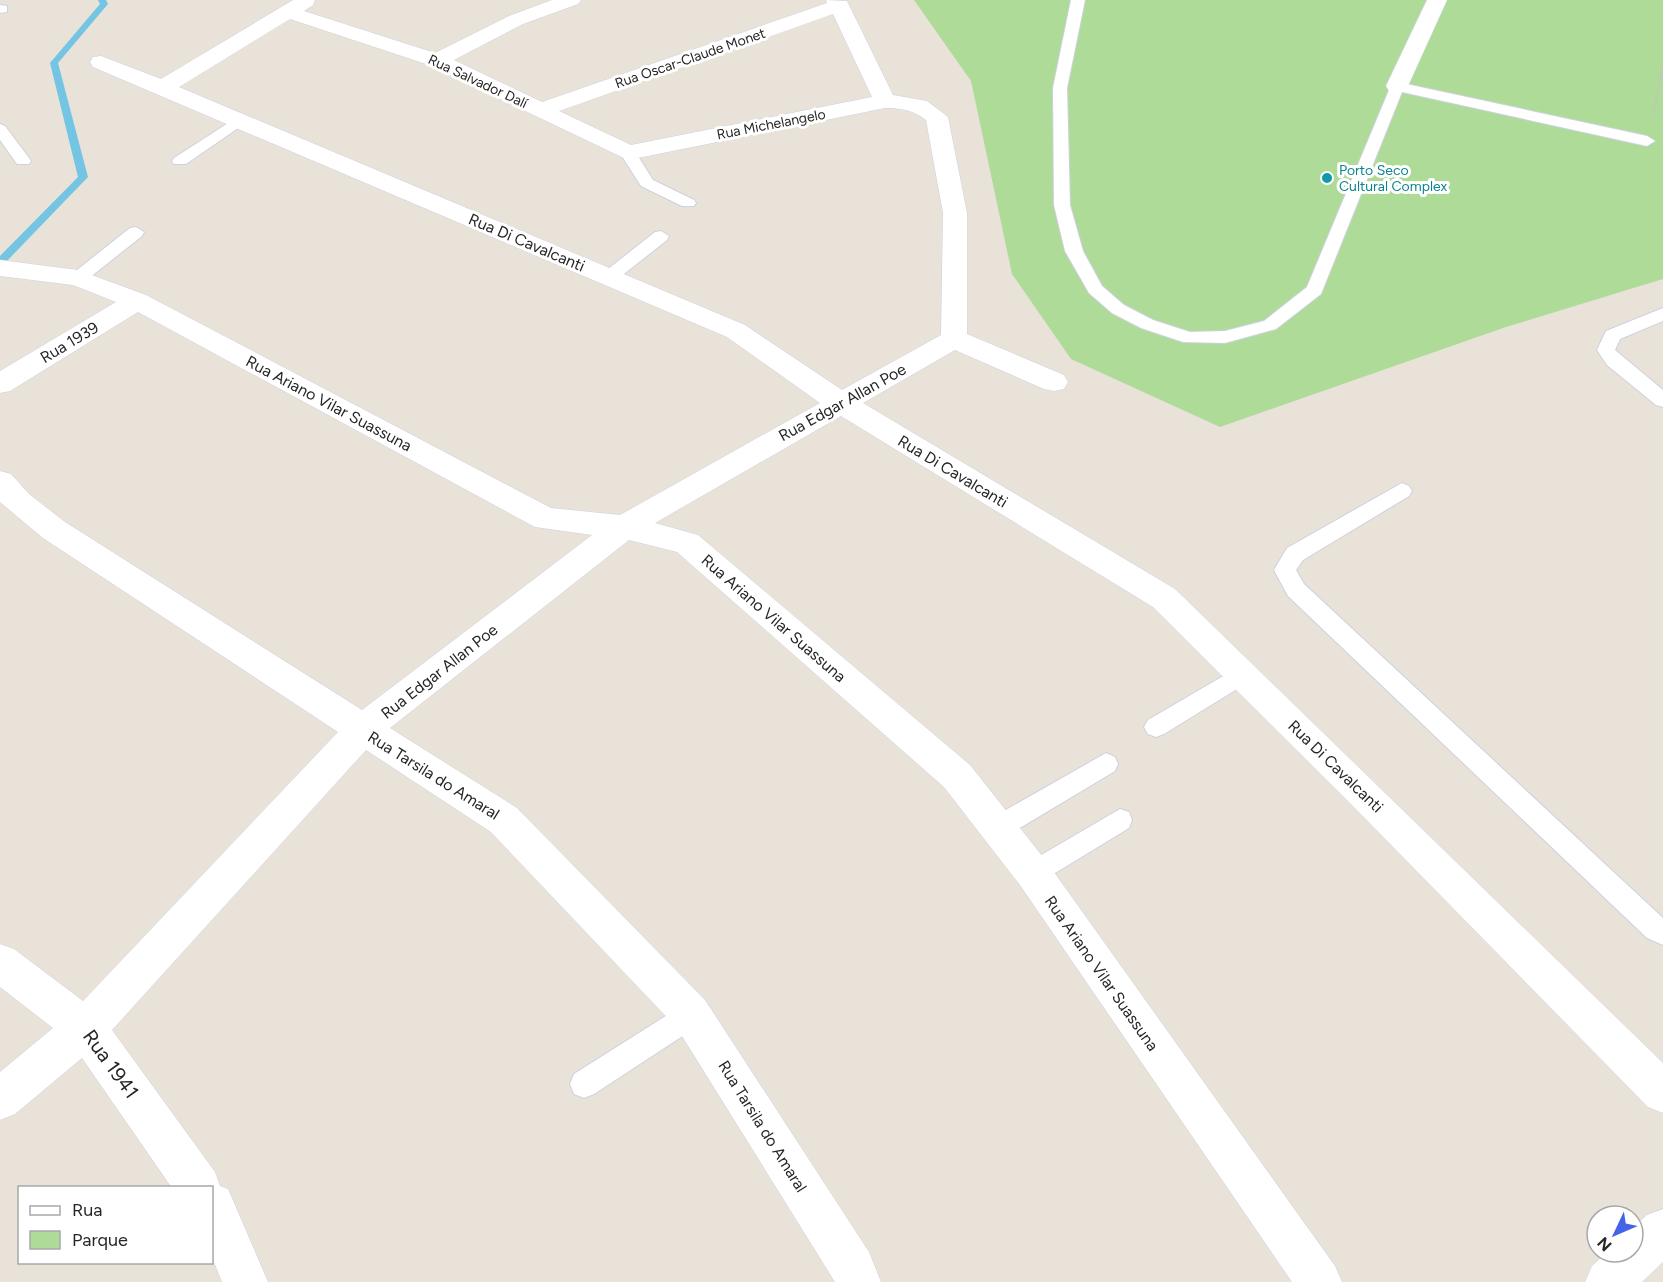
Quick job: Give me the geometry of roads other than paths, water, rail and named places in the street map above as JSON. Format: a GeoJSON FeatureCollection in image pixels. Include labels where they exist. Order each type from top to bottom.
{"type":"FeatureCollection","features":[{"type":"Feature","properties":{"kind":"street"},"geometry":{"type":"LineString","coordinates":[[162,88],[308,0]]}},
{"type":"Feature","properties":{"kind":"street"},"geometry":{"type":"LineString","coordinates":[[437,60],[516,20],[571,0]]}},
{"type":"Feature","properties":{"kind":"street"},"geometry":{"type":"LineString","coordinates":[[1397,86],[1437,0]]}},
{"type":"Feature","properties":{"kind":"street"},"geometry":{"type":"LineString","coordinates":[[838,3],[885,101]]}},
{"type":"Feature","properties":{"kind":"street","name":"Rua Oscar-Claude Monet"},"geometry":{"type":"LineString","coordinates":[[541,110],[838,3]]}},
{"type":"Feature","properties":{"kind":"street","name":"Rua Salvador Dalí"},"geometry":{"type":"LineString","coordinates":[[288,12],[437,60],[628,153]]}},
{"type":"Feature","properties":{"kind":"street","name":"Rua Di Cavalcanti"},"geometry":{"type":"LineString","coordinates":[[102,62],[736,331],[839,402],[1164,598],[1663,1092]]}},
{"type":"Feature","properties":{"kind":"street","name":"Rua Michelangelo"},"geometry":{"type":"LineString","coordinates":[[628,153],[885,101],[915,103],[937,117],[955,213],[954,339]]}},
{"type":"Feature","properties":{"kind":"street","name":"Rua Ariano Vilar Suassuna"},"geometry":{"type":"LineString","coordinates":[[3,268],[78,278],[137,300],[546,519],[624,527],[687,543],[957,776],[1033,873],[1319,1282]]}},
{"type":"Feature","properties":{"kind":"street","name":"Rua 1939"},"geometry":{"type":"LineString","coordinates":[[0,384],[137,300]]}},
{"type":"Feature","properties":{"kind":"street"},"geometry":{"type":"LineString","coordinates":[[954,339],[1054,382]]}},
{"type":"Feature","properties":{"kind":"street","name":"Rua Edgar Allan Poe"},"geometry":{"type":"LineString","coordinates":[[0,1099],[86,1028],[362,730],[624,527],[839,402],[954,339]]}},
{"type":"Feature","properties":{"kind":"street","name":"Rua Tarsila do Amaral"},"geometry":{"type":"LineString","coordinates":[[0,482],[18,502],[54,530],[362,730],[504,819],[691,1014],[853,1268],[858,1282]]}},
{"type":"Feature","properties":{"kind":"street","name":"Rua 1941"},"geometry":{"type":"LineString","coordinates":[[0,963],[86,1028],[198,1186]]}},
{"type":"Feature","properties":{"kind":"street"},"geometry":{"type":"LineString","coordinates":[[213,1207],[244,1282]]}},
{"type":"Feature","properties":{"kind":"street"},"geometry":{"type":"LineString","coordinates":[[1608,1282],[1663,1231]]}},
{"type":"Feature","properties":{"kind":"lane"},"geometry":{"type":"LineString","coordinates":[[1078,0],[1060,88],[1062,205],[1074,251],[1095,289],[1118,309],[1147,324],[1189,338],[1225,337],[1270,325],[1315,290],[1397,86],[1647,141]]}},
{"type":"Feature","properties":{"kind":"lane"},"geometry":{"type":"LineString","coordinates":[[180,161],[239,121]]}},
{"type":"Feature","properties":{"kind":"lane"},"geometry":{"type":"LineString","coordinates":[[0,129],[8,136],[23,161]]}},
{"type":"Feature","properties":{"kind":"lane"},"geometry":{"type":"LineString","coordinates":[[628,153],[647,183],[688,203]]}},
{"type":"Feature","properties":{"kind":"lane"},"geometry":{"type":"LineString","coordinates":[[78,278],[136,232]]}},
{"type":"Feature","properties":{"kind":"lane"},"geometry":{"type":"LineString","coordinates":[[609,277],[661,236]]}},
{"type":"Feature","properties":{"kind":"lane"},"geometry":{"type":"LineString","coordinates":[[1663,314],[1612,335],[1606,350],[1614,361],[1663,400]]}},
{"type":"Feature","properties":{"kind":"lane"},"geometry":{"type":"LineString","coordinates":[[1402,491],[1295,554],[1285,570],[1296,590],[1656,929],[1663,932]]}},
{"type":"Feature","properties":{"kind":"lane"},"geometry":{"type":"LineString","coordinates":[[1156,727],[1242,674]]}},
{"type":"Feature","properties":{"kind":"lane"},"geometry":{"type":"LineString","coordinates":[[999,827],[1106,764]]}},
{"type":"Feature","properties":{"kind":"lane"},"geometry":{"type":"LineString","coordinates":[[1033,873],[1120,819]]}},
{"type":"Feature","properties":{"kind":"lane"},"geometry":{"type":"LineString","coordinates":[[584,1084],[691,1014]]}},
{"type":"Feature","properties":{"kind":"waterway"},"geometry":{"type":"LineString","coordinates":[[0,262],[83,177],[54,63],[104,4],[102,0]]}},
{"type":"Feature","properties":{"kind":"place","name":"Porto Seco Cultural Complex"},"geometry":{"type":"Point","coordinates":[1327,178]}}]}
